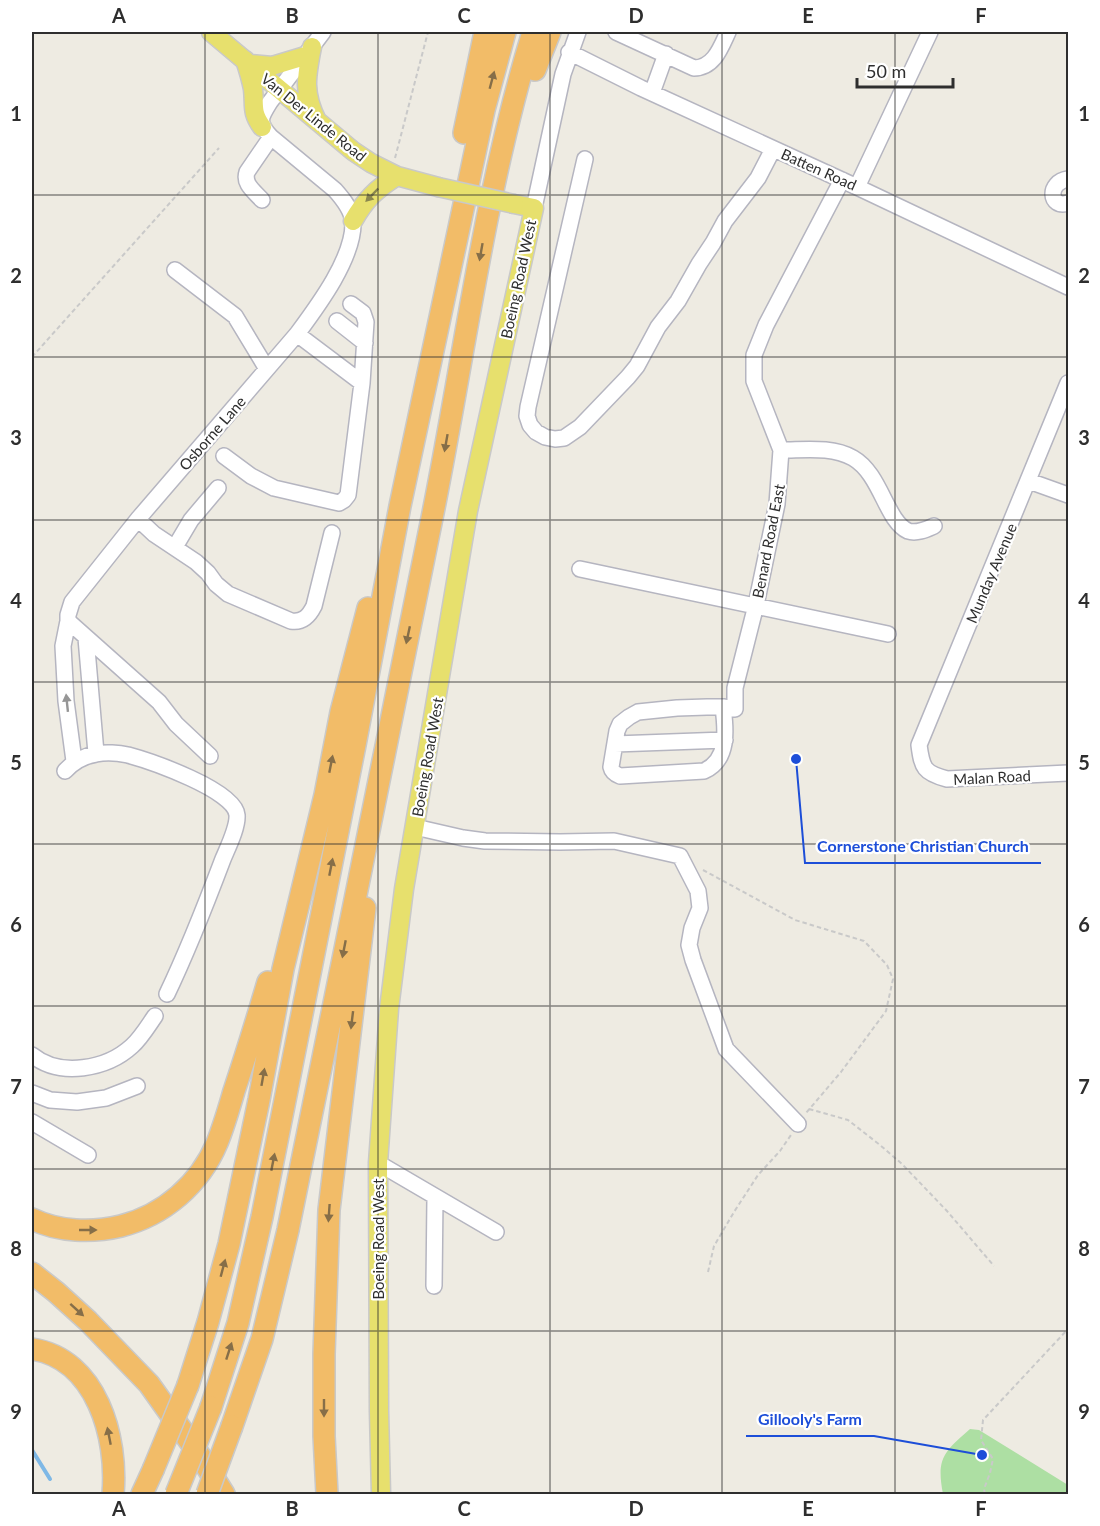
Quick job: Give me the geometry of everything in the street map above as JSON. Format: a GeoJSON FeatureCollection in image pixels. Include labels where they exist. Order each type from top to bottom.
{"type":"FeatureCollection","features":[{"type":"Feature","properties":{"kind":"highway"},"geometry":{"type":"LineString","coordinates":[[425,382],[443,245],[485,32]]}},
{"type":"Feature","properties":{"kind":"highway"},"geometry":{"type":"LineString","coordinates":[[176,1494],[211,1407],[238,1323],[262,1217],[356,745],[425,382],[484,110],[505,32]]}},
{"type":"Feature","properties":{"kind":"highway"},"geometry":{"type":"LineString","coordinates":[[207,1494],[261,1339],[288,1230],[433,512],[486,220],[510,111],[533,32]]}},
{"type":"Feature","properties":{"kind":"highway"},"geometry":{"type":"LineString","coordinates":[[486,220],[520,113],[550,32]]}},
{"type":"Feature","properties":{"kind":"highway"},"geometry":{"type":"LineString","coordinates":[[142,1494],[188,1385],[229,1244],[281,980],[325,795],[341,712],[360,636],[400,506]]}},
{"type":"Feature","properties":{"kind":"highway"},"geometry":{"type":"LineString","coordinates":[[327,1494],[324,1354],[329,1210],[384,753]]}},
{"type":"Feature","properties":{"kind":"highway"},"geometry":{"type":"LineString","coordinates":[[32,1220],[68,1229],[108,1229],[126,1225],[158,1212],[181,1195],[197,1178],[217,1143],[251,1040],[325,795]]}},
{"type":"Feature","properties":{"kind":"highway"},"geometry":{"type":"LineString","coordinates":[[32,1273],[88,1321],[149,1384],[224,1494]]}},
{"type":"Feature","properties":{"kind":"highway"},"geometry":{"type":"LineString","coordinates":[[32,1349],[57,1357],[71,1367],[100,1405],[107,1424],[112,1452],[113,1494]]}},
{"type":"Feature","properties":{"kind":"main road","name":"Van Der Linde Road"},"geometry":{"type":"LineString","coordinates":[[211,32],[318,123],[371,163],[394,174],[438,187],[534,208]]}},
{"type":"Feature","properties":{"kind":"main road"},"geometry":{"type":"LineString","coordinates":[[266,132],[256,119],[253,108],[253,91],[247,62],[272,66],[308,52],[306,79],[310,106],[318,123]]}},
{"type":"Feature","properties":{"kind":"main road"},"geometry":{"type":"LineString","coordinates":[[353,220],[369,196],[394,174]]}},
{"type":"Feature","properties":{"kind":"main road","name":"Boeing Road West"},"geometry":{"type":"LineString","coordinates":[[381,1494],[378,1375],[378,1163],[389,1009],[404,889],[468,511],[534,208]]}},
{"type":"Feature","properties":{"kind":"street"},"geometry":{"type":"LineString","coordinates":[[323,32],[263,113],[262,119],[266,132],[335,190],[349,208],[353,220]]}},
{"type":"Feature","properties":{"kind":"street","name":"Boeing Road West"},"geometry":{"type":"LineString","coordinates":[[534,208],[558,94],[569,52],[578,32]]}},
{"type":"Feature","properties":{"kind":"street"},"geometry":{"type":"LineString","coordinates":[[616,32],[694,68],[705,66],[713,60],[728,32]]}},
{"type":"Feature","properties":{"kind":"street"},"geometry":{"type":"LineString","coordinates":[[857,187],[930,32]]}},
{"type":"Feature","properties":{"kind":"street","name":"Batten Road"},"geometry":{"type":"LineString","coordinates":[[569,52],[652,93],[1068,286]]}},
{"type":"Feature","properties":{"kind":"street"},"geometry":{"type":"LineString","coordinates":[[652,93],[666,54]]}},
{"type":"Feature","properties":{"kind":"street"},"geometry":{"type":"LineString","coordinates":[[262,200],[245,178],[266,132]]}},
{"type":"Feature","properties":{"kind":"street"},"geometry":{"type":"LineString","coordinates":[[585,159],[527,416],[536,432],[555,439],[564,438],[580,427],[637,366],[658,327],[678,301],[725,221],[758,178],[773,149]]}},
{"type":"Feature","properties":{"kind":"street"},"geometry":{"type":"LineString","coordinates":[[1068,179],[1058,182],[1052,191],[1055,200],[1064,205],[1068,203]]}},
{"type":"Feature","properties":{"kind":"street","name":"Benard Road East"},"geometry":{"type":"LineString","coordinates":[[726,741],[729,708],[756,605],[777,504],[781,450],[753,381],[754,355],[766,325],[842,180]]}},
{"type":"Feature","properties":{"kind":"street","name":"Osborne Lane"},"geometry":{"type":"LineString","coordinates":[[96,753],[69,766],[63,646],[72,602],[138,519],[297,334],[320,303],[347,251],[353,220]]}},
{"type":"Feature","properties":{"kind":"street"},"geometry":{"type":"LineString","coordinates":[[175,270],[235,316],[267,369]]}},
{"type":"Feature","properties":{"kind":"street"},"geometry":{"type":"LineString","coordinates":[[224,456],[251,476],[274,488],[339,502],[344,500],[348,495],[365,343],[365,317],[351,304]]}},
{"type":"Feature","properties":{"kind":"street"},"geometry":{"type":"LineString","coordinates":[[337,321],[365,343]]}},
{"type":"Feature","properties":{"kind":"street"},"geometry":{"type":"LineString","coordinates":[[297,334],[362,383]]}},
{"type":"Feature","properties":{"kind":"street","name":"Munday Avenue"},"geometry":{"type":"LineString","coordinates":[[921,764],[919,745],[1068,383]]}},
{"type":"Feature","properties":{"kind":"street"},"geometry":{"type":"LineString","coordinates":[[781,450],[821,449],[853,458],[869,472],[893,515],[907,531],[924,531],[934,526]]}},
{"type":"Feature","properties":{"kind":"street"},"geometry":{"type":"LineString","coordinates":[[1029,481],[1068,495]]}},
{"type":"Feature","properties":{"kind":"street"},"geometry":{"type":"LineString","coordinates":[[175,548],[191,520],[218,488]]}},
{"type":"Feature","properties":{"kind":"street"},"geometry":{"type":"LineString","coordinates":[[138,519],[154,534],[196,562],[228,594],[298,622],[310,614],[314,606],[332,533]]}},
{"type":"Feature","properties":{"kind":"street"},"geometry":{"type":"LineString","coordinates":[[580,569],[888,634]]}},
{"type":"Feature","properties":{"kind":"street"},"geometry":{"type":"LineString","coordinates":[[68,621],[159,702],[176,724],[210,756]]}},
{"type":"Feature","properties":{"kind":"street"},"geometry":{"type":"LineString","coordinates":[[86,638],[96,753],[125,754],[206,785],[228,800],[237,814],[236,824],[205,907],[167,994]]}},
{"type":"Feature","properties":{"kind":"street"},"geometry":{"type":"LineString","coordinates":[[615,744],[726,741],[716,764],[704,771],[620,776],[613,773],[611,767],[617,731],[620,724],[638,712],[677,708],[729,708]]}},
{"type":"Feature","properties":{"kind":"street","name":"Malan Road"},"geometry":{"type":"LineString","coordinates":[[921,764],[933,775],[947,779],[1068,773]]}},
{"type":"Feature","properties":{"kind":"street"},"geometry":{"type":"LineString","coordinates":[[415,827],[485,841],[614,841],[680,856],[698,891],[699,908],[689,945],[726,1049],[798,1125]]}},
{"type":"Feature","properties":{"kind":"street"},"geometry":{"type":"LineString","coordinates":[[32,1055],[37,1060],[64,1068],[82,1068],[102,1063],[119,1056],[134,1045],[156,1016]]}},
{"type":"Feature","properties":{"kind":"street"},"geometry":{"type":"LineString","coordinates":[[32,1093],[50,1100],[77,1102],[106,1098],[137,1086]]}},
{"type":"Feature","properties":{"kind":"street"},"geometry":{"type":"LineString","coordinates":[[32,1122],[88,1155]]}},
{"type":"Feature","properties":{"kind":"street"},"geometry":{"type":"LineString","coordinates":[[378,1163],[496,1232]]}},
{"type":"Feature","properties":{"kind":"street"},"geometry":{"type":"LineString","coordinates":[[434,1286],[435,1197]]}},
{"type":"Feature","properties":{"kind":"path"},"geometry":{"type":"LineString","coordinates":[[394,174],[428,32]]}},
{"type":"Feature","properties":{"kind":"path"},"geometry":{"type":"LineString","coordinates":[[32,357],[219,148]]}},
{"type":"Feature","properties":{"kind":"path"},"geometry":{"type":"LineString","coordinates":[[680,856],[795,920],[864,941],[887,965],[892,980],[886,1011],[841,1072],[809,1109],[780,1151],[758,1175],[714,1246],[708,1272]]}},
{"type":"Feature","properties":{"kind":"path"},"geometry":{"type":"LineString","coordinates":[[809,1109],[848,1120],[880,1145],[902,1164],[947,1211],[994,1266]]}},
{"type":"Feature","properties":{"kind":"path"},"geometry":{"type":"LineString","coordinates":[[985,1494],[984,1489],[993,1459],[981,1440],[983,1420],[1068,1329]]}},
{"type":"Feature","properties":{"kind":"green space"},"geometry":{"type":"Polygon","coordinates":[[[970,1429],[979,1430],[1068,1485],[1068,1494],[943,1494],[941,1472],[944,1457],[948,1450],[970,1429]]]}},
{"type":"Feature","properties":{"kind":"waterway"},"geometry":{"type":"LineString","coordinates":[[32,1450],[50,1479]]}},
{"type":"Feature","properties":{"kind":"place","name":"Cornerstone Christian Church"},"geometry":{"type":"Point","coordinates":[796,759]}},
{"type":"Feature","properties":{"kind":"place","name":"Gillooly's Farm"},"geometry":{"type":"Point","coordinates":[982,1455]}}]}
